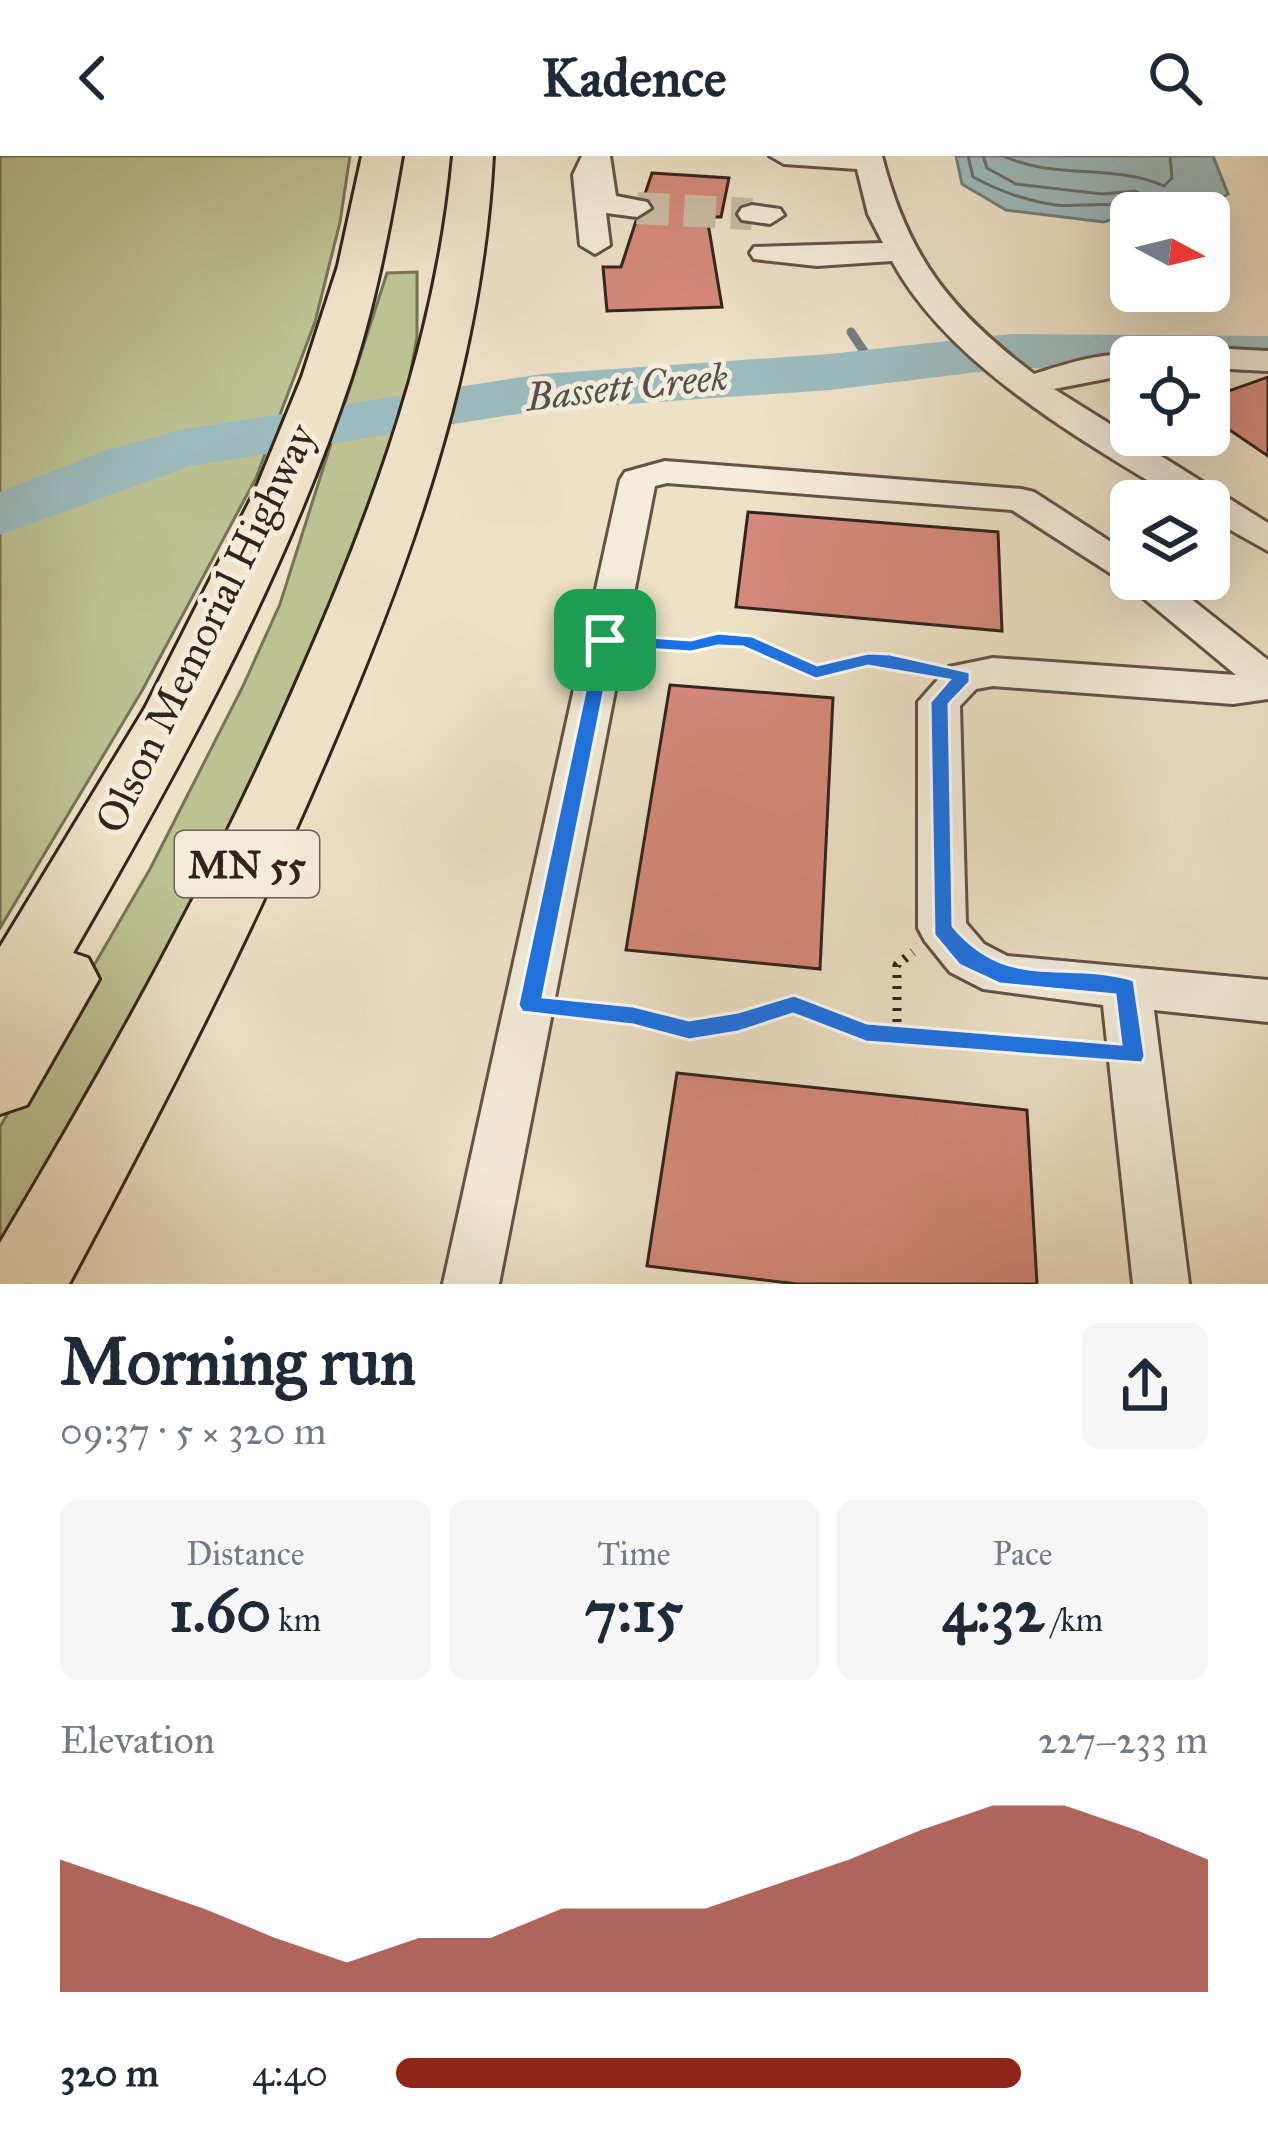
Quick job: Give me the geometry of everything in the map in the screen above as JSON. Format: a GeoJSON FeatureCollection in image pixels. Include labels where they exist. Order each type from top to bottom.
{"type":"FeatureCollection","features":[{"type":"Feature","properties":{"kind":"highway","name":"Olson Memorial Highway"},"geometry":{"type":"LineString","coordinates":[[0,1010],[164,729],[264,528],[306,431],[360,263],[382,156]]}},
{"type":"Feature","properties":{"kind":"highway","name":"MN 55"},"geometry":{"type":"LineString","coordinates":[[23,1284],[152,1059],[317,712],[431,410],[459,279],[472,156]]}},
{"type":"Feature","properties":{"kind":"highway"},"geometry":{"type":"LineString","coordinates":[[459,279],[490,233],[493,156]]}},
{"type":"Feature","properties":{"kind":"highway"},"geometry":{"type":"LineString","coordinates":[[0,1081],[135,852],[256,614],[264,528]]}},
{"type":"Feature","properties":{"kind":"highway"},"geometry":{"type":"LineString","coordinates":[[75,1284],[152,1059]]}},
{"type":"Feature","properties":{"kind":"street"},"geometry":{"type":"LineString","coordinates":[[596,156],[602,199],[612,206],[637,208]]}},
{"type":"Feature","properties":{"kind":"street"},"geometry":{"type":"LineString","coordinates":[[595,245],[587,175],[596,156]]}},
{"type":"Feature","properties":{"kind":"street"},"geometry":{"type":"LineString","coordinates":[[784,156],[868,158],[878,202],[901,251],[954,320],[1028,386],[1176,480]]}},
{"type":"Feature","properties":{"kind":"street"},"geometry":{"type":"LineString","coordinates":[[765,253],[817,257],[901,251]]}},
{"type":"Feature","properties":{"kind":"street"},"geometry":{"type":"LineString","coordinates":[[1230,359],[1268,361]]}},
{"type":"Feature","properties":{"kind":"street"},"geometry":{"type":"LineString","coordinates":[[1028,386],[1110,367]]}},
{"type":"Feature","properties":{"kind":"street"},"geometry":{"type":"LineString","coordinates":[[471,1284],[638,480],[647,474],[1022,500],[1110,558]]}},
{"type":"Feature","properties":{"kind":"street"},"geometry":{"type":"LineString","coordinates":[[1230,515],[1268,539]]}},
{"type":"Feature","properties":{"kind":"street"},"geometry":{"type":"LineString","coordinates":[[1168,600],[1244,659],[1268,685]]}},
{"type":"Feature","properties":{"kind":"street"},"geometry":{"type":"LineString","coordinates":[[1268,685],[1233,690],[993,672],[963,677],[939,702],[942,928],[967,958],[1000,974],[1268,1000]]}},
{"type":"Feature","properties":{"kind":"street"},"geometry":{"type":"LineString","coordinates":[[1126,987],[1161,1284]]}},
{"type":"Feature","properties":{"kind":"path"},"geometry":{"type":"LineString","coordinates":[[605,640],[691,646],[718,639],[746,640],[816,672],[890,660],[963,677]]}},
{"type":"Feature","properties":{"kind":"path"},"geometry":{"type":"LineString","coordinates":[[897,1034],[897,965],[942,928]]}},
{"type":"Feature","properties":{"kind":"path"},"geometry":{"type":"LineString","coordinates":[[530,1005],[633,1015],[689,1030],[738,1022],[794,1004],[866,1032],[1134,1056]]}},
{"type":"Feature","properties":{"kind":"green space"},"geometry":{"type":"Polygon","coordinates":[[[0,156],[350,156],[340,222],[315,322],[256,478],[143,689],[0,928],[0,156]]]}},
{"type":"Feature","properties":{"kind":"green space"},"geometry":{"type":"Polygon","coordinates":[[[417,272],[417,337],[404,408],[340,418],[387,273],[417,272]]]}},
{"type":"Feature","properties":{"kind":"green space"},"geometry":{"type":"Polygon","coordinates":[[[398,425],[363,533],[275,742],[170,946],[0,1242],[0,1127],[150,869],[243,686],[280,604],[334,434],[398,425]]]}},
{"type":"Feature","properties":{"kind":"water"},"geometry":{"type":"Polygon","coordinates":[[[956,156],[1213,156],[1227,192],[1110,192],[1110,220],[1104,222],[1006,210],[962,184],[956,156]]]}},
{"type":"Feature","properties":{"kind":"water"},"geometry":{"type":"Polygon","coordinates":[[[265,424],[274,429],[267,446],[253,452],[204,457],[119,484],[0,531],[0,503],[92,459],[175,437],[265,424]]]}},
{"type":"Feature","properties":{"kind":"building"},"geometry":{"type":"Polygon","coordinates":[[[652,173],[729,178],[721,217],[707,217],[722,307],[607,311],[603,267],[621,267],[636,221],[655,209],[644,197],[652,173]]]}},
{"type":"Feature","properties":{"kind":"building"},"geometry":{"type":"Polygon","coordinates":[[[1268,377],[1268,456],[1230,430],[1230,391],[1268,377]]]}},
{"type":"Feature","properties":{"kind":"building"},"geometry":{"type":"Polygon","coordinates":[[[748,512],[998,532],[1002,631],[736,607],[748,512]]]}},
{"type":"Feature","properties":{"kind":"building"},"geometry":{"type":"Polygon","coordinates":[[[670,685],[833,698],[820,969],[626,950],[670,685]]]}},
{"type":"Feature","properties":{"kind":"building"},"geometry":{"type":"Polygon","coordinates":[[[677,1073],[1027,1110],[1037,1284],[797,1284],[647,1266],[677,1073]]]}},
{"type":"Feature","properties":{"kind":"waterway"},"geometry":{"type":"LineString","coordinates":[[851,332],[873,365]]}},
{"type":"Feature","properties":{"kind":"waterway","name":"Bassett Creek"},"geometry":{"type":"LineString","coordinates":[[0,515],[129,463],[185,448],[542,392],[830,372],[1011,351],[1268,353]]}},
{"type":"Feature","properties":{"kind":"tunnel"},"geometry":{"type":"LineString","coordinates":[[637,208],[752,214]]}},
{"type":"Feature","properties":{"kind":"route"},"geometry":{"type":"LineString","coordinates":[[718,639],[746,640],[799,669],[816,672],[890,660],[963,677],[939,702],[942,928],[967,958],[1000,974],[1126,987],[1134,1056],[866,1032],[794,1004],[738,1022],[689,1030],[633,1015],[530,1005],[605,640],[691,646],[718,639]]}}]}
